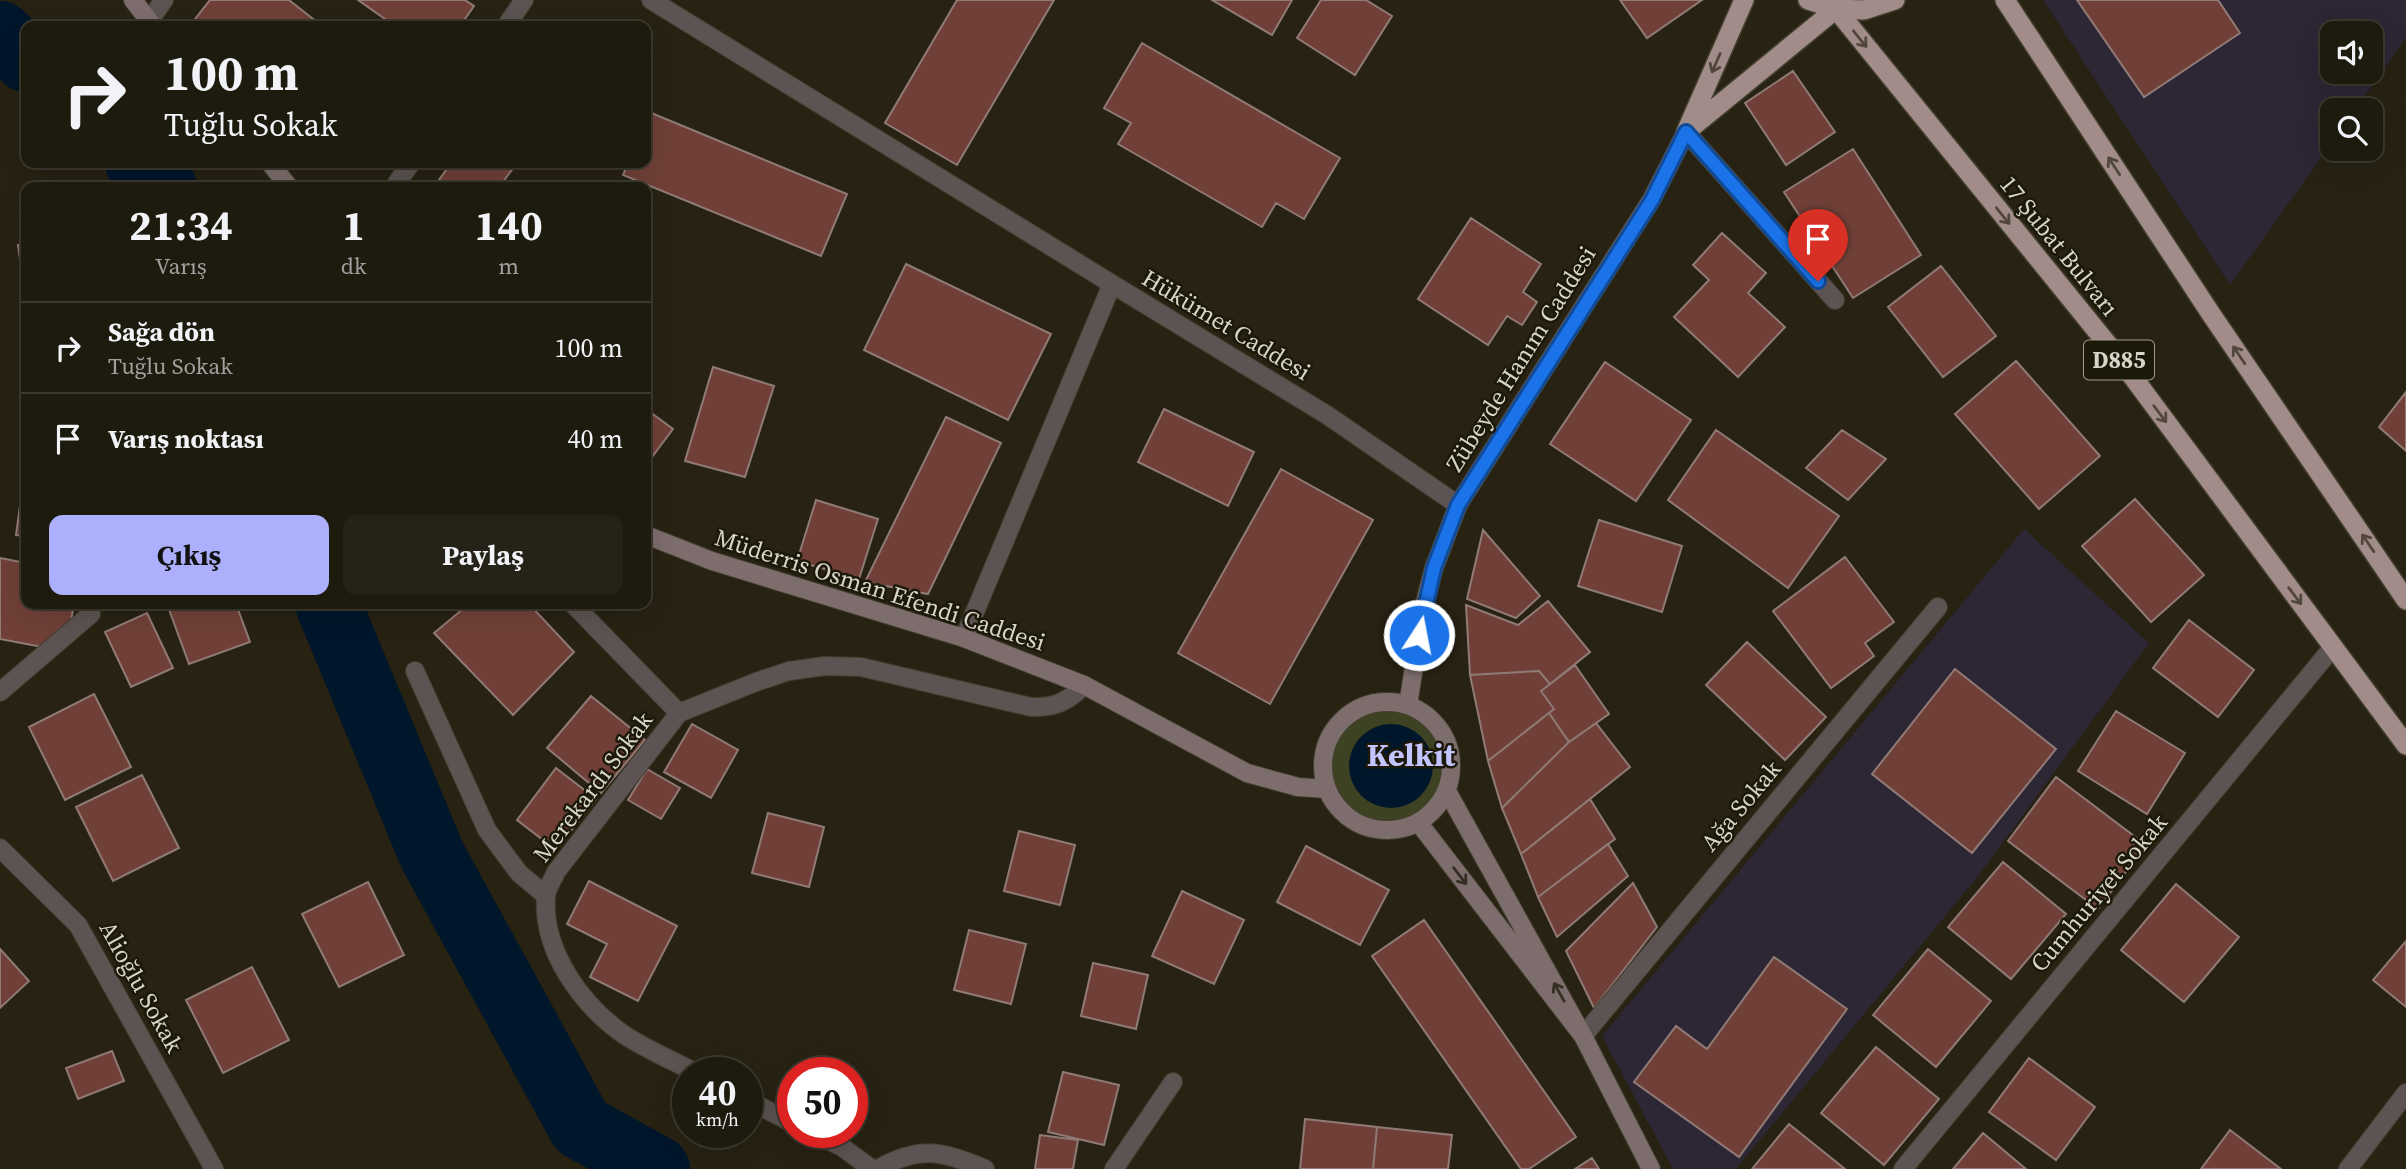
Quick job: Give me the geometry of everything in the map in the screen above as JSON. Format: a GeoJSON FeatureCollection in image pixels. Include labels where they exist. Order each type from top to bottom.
{"type":"FeatureCollection","features":[{"type":"Feature","properties":{"kind":"highway","name":"Zübeyde Hanım Caddesi"},"geometry":{"type":"LineString","coordinates":[[1686,132],[1744,0]]}},
{"type":"Feature","properties":{"kind":"highway"},"geometry":{"type":"LineString","coordinates":[[1808,0],[1836,9],[1864,10],[1895,0]]}},
{"type":"Feature","properties":{"kind":"highway"},"geometry":{"type":"LineString","coordinates":[[2005,0],[2211,314],[2403,589]]}},
{"type":"Feature","properties":{"kind":"highway","name":"Zübeyde Hanım Caddesi"},"geometry":{"type":"LineString","coordinates":[[1686,132],[1836,9]]}},
{"type":"Feature","properties":{"kind":"highway","name":"17 Şubat Bulvarı"},"geometry":{"type":"LineString","coordinates":[[1836,9],[2118,357],[2406,745]]}},
{"type":"Feature","properties":{"kind":"main road"},"geometry":{"type":"LineString","coordinates":[[133,0],[149,21]]}},
{"type":"Feature","properties":{"kind":"main road","name":"Zübeyde Hanım Caddesi"},"geometry":{"type":"LineString","coordinates":[[1408,705],[1423,610],[1434,568],[1458,505],[1652,200],[1686,132]]}},
{"type":"Feature","properties":{"kind":"main road"},"geometry":{"type":"LineString","coordinates":[[274,168],[285,182]]}},
{"type":"Feature","properties":{"kind":"main road","name":"Müderris Osman Efendi Caddesi"},"geometry":{"type":"LineString","coordinates":[[651,537],[712,561],[964,638],[1084,685],[1247,773],[1298,787],[1327,789]]}},
{"type":"Feature","properties":{"kind":"main road"},"geometry":{"type":"LineString","coordinates":[[1388,701],[1408,705],[1426,715],[1441,730],[1449,749],[1452,769],[1447,791],[1435,809],[1418,822],[1397,829],[1375,829],[1355,822],[1338,807],[1327,789],[1323,769],[1325,748],[1334,729],[1348,714],[1367,705],[1388,701]]}},
{"type":"Feature","properties":{"kind":"main road"},"geometry":{"type":"LineString","coordinates":[[1447,791],[1583,1036],[1651,1169]]}},
{"type":"Feature","properties":{"kind":"main road"},"geometry":{"type":"LineString","coordinates":[[1418,822],[1583,1036]]}},
{"type":"Feature","properties":{"kind":"street"},"geometry":{"type":"LineString","coordinates":[[153,21],[164,0]]}},
{"type":"Feature","properties":{"kind":"street"},"geometry":{"type":"LineString","coordinates":[[509,21],[524,0]]}},
{"type":"Feature","properties":{"kind":"street"},"geometry":{"type":"LineString","coordinates":[[651,0],[1112,284]]}},
{"type":"Feature","properties":{"kind":"street"},"geometry":{"type":"LineString","coordinates":[[1686,132],[1835,300]]}},
{"type":"Feature","properties":{"kind":"street","name":"Hükümet Caddesi"},"geometry":{"type":"LineString","coordinates":[[964,638],[1112,284],[1327,415],[1458,505]]}},
{"type":"Feature","properties":{"kind":"street"},"geometry":{"type":"LineString","coordinates":[[578,609],[679,713],[789,671],[825,666],[861,667],[1031,707],[1061,704],[1084,685]]}},
{"type":"Feature","properties":{"kind":"street","name":"Ağa Sokak"},"geometry":{"type":"LineString","coordinates":[[1583,1036],[1794,793],[1943,613]]}},
{"type":"Feature","properties":{"kind":"street"},"geometry":{"type":"LineString","coordinates":[[0,692],[91,614]]}},
{"type":"Feature","properties":{"kind":"street","name":"Cumhuriyet Sokak"},"geometry":{"type":"LineString","coordinates":[[1903,1169],[2333,647]]}},
{"type":"Feature","properties":{"kind":"street"},"geometry":{"type":"LineString","coordinates":[[415,671],[487,830],[519,873],[545,895]]}},
{"type":"Feature","properties":{"kind":"street","name":"Merekardı Sokak"},"geometry":{"type":"LineString","coordinates":[[672,1060],[624,1035],[592,1007],[567,975],[549,934],[545,895],[556,872],[679,713]]}},
{"type":"Feature","properties":{"kind":"street","name":"Alioğlu Sokak"},"geometry":{"type":"LineString","coordinates":[[0,848],[78,925],[214,1169]]}},
{"type":"Feature","properties":{"kind":"street"},"geometry":{"type":"LineString","coordinates":[[1114,1169],[1173,1082]]}},
{"type":"Feature","properties":{"kind":"street"},"geometry":{"type":"LineString","coordinates":[[2348,1169],[2406,1093]]}},
{"type":"Feature","properties":{"kind":"street"},"geometry":{"type":"LineString","coordinates":[[843,1148],[872,1169]]}},
{"type":"Feature","properties":{"kind":"street"},"geometry":{"type":"LineString","coordinates":[[878,1169],[898,1157],[931,1153],[949,1156],[985,1169]]}},
{"type":"Feature","properties":{"kind":"shaded area"},"geometry":{"type":"Polygon","coordinates":[[[2043,0],[2406,0],[2406,38],[2383,70],[2383,21],[2320,21],[2320,84],[2373,84],[2364,98],[2320,98],[2320,159],[2230,285],[2043,0]]]}},
{"type":"Feature","properties":{"kind":"shaded area"},"geometry":{"type":"Polygon","coordinates":[[[2024,529],[2149,643],[1979,875],[1736,1169],[1673,1169],[1602,1036],[2024,529]]]}},
{"type":"Feature","properties":{"kind":"green space"},"geometry":{"type":"Polygon","coordinates":[[[1387,702],[1411,707],[1432,721],[1446,742],[1451,766],[1446,790],[1432,811],[1411,825],[1387,830],[1363,825],[1342,811],[1328,790],[1323,766],[1328,742],[1342,721],[1363,707],[1387,702]]]}},
{"type":"Feature","properties":{"kind":"water"},"geometry":{"type":"Polygon","coordinates":[[[1391,724],[1414,731],[1426,743],[1433,766],[1426,789],[1414,801],[1391,808],[1368,801],[1356,789],[1349,766],[1356,743],[1368,731],[1391,724]]]}},
{"type":"Feature","properties":{"kind":"building"},"geometry":{"type":"Polygon","coordinates":[[[210,0],[289,0],[316,21],[194,21],[210,0]]]}},
{"type":"Feature","properties":{"kind":"building"},"geometry":{"type":"Polygon","coordinates":[[[358,0],[465,0],[474,6],[464,21],[388,21],[358,0]]]}},
{"type":"Feature","properties":{"kind":"building"},"geometry":{"type":"Polygon","coordinates":[[[957,0],[1054,0],[957,165],[885,123],[957,0]]]}},
{"type":"Feature","properties":{"kind":"building"},"geometry":{"type":"Polygon","coordinates":[[[1212,0],[1292,0],[1272,35],[1212,0]]]}},
{"type":"Feature","properties":{"kind":"building"},"geometry":{"type":"Polygon","coordinates":[[[1321,0],[1366,0],[1392,16],[1355,75],[1297,38],[1321,0]]]}},
{"type":"Feature","properties":{"kind":"building"},"geometry":{"type":"Polygon","coordinates":[[[1620,0],[1702,0],[1647,38],[1620,0]]]}},
{"type":"Feature","properties":{"kind":"building"},"geometry":{"type":"Polygon","coordinates":[[[2077,0],[2218,0],[2240,33],[2144,97],[2077,0]]]}},
{"type":"Feature","properties":{"kind":"building"},"geometry":{"type":"Polygon","coordinates":[[[1142,43],[1340,158],[1304,219],[1276,203],[1262,227],[1118,144],[1131,123],[1104,108],[1142,43]]]}},
{"type":"Feature","properties":{"kind":"building"},"geometry":{"type":"Polygon","coordinates":[[[1793,71],[1835,132],[1786,165],[1745,103],[1793,71]]]}},
{"type":"Feature","properties":{"kind":"building"},"geometry":{"type":"Polygon","coordinates":[[[651,113],[847,194],[821,256],[651,186],[651,182],[640,182],[623,175],[626,168],[651,168],[651,113]]]}},
{"type":"Feature","properties":{"kind":"building"},"geometry":{"type":"Polygon","coordinates":[[[1853,149],[1921,255],[1853,298],[1784,192],[1853,149]]]}},
{"type":"Feature","properties":{"kind":"building"},"geometry":{"type":"Polygon","coordinates":[[[447,168],[513,168],[503,182],[438,182],[447,168]]]}},
{"type":"Feature","properties":{"kind":"building"},"geometry":{"type":"Polygon","coordinates":[[[1471,218],[1541,264],[1523,292],[1537,302],[1522,325],[1507,316],[1488,345],[1418,299],[1471,218]]]}},
{"type":"Feature","properties":{"kind":"building"},"geometry":{"type":"Polygon","coordinates":[[[1722,233],[1766,273],[1748,293],[1785,327],[1738,377],[1674,317],[1709,280],[1693,265],[1722,233]]]}},
{"type":"Feature","properties":{"kind":"building"},"geometry":{"type":"Polygon","coordinates":[[[21,244],[21,267],[18,245],[21,244]]]}},
{"type":"Feature","properties":{"kind":"building"},"geometry":{"type":"Polygon","coordinates":[[[906,264],[1051,334],[1008,420],[864,350],[906,264]]]}},
{"type":"Feature","properties":{"kind":"building"},"geometry":{"type":"Polygon","coordinates":[[[1941,266],[1996,336],[1943,377],[1888,307],[1941,266]]]}},
{"type":"Feature","properties":{"kind":"building"},"geometry":{"type":"Polygon","coordinates":[[[2016,361],[2100,456],[2039,509],[1955,414],[2016,361]]]}},
{"type":"Feature","properties":{"kind":"building"},"geometry":{"type":"Polygon","coordinates":[[[1605,362],[1691,420],[1636,501],[1550,444],[1605,362]]]}},
{"type":"Feature","properties":{"kind":"building"},"geometry":{"type":"Polygon","coordinates":[[[713,367],[774,386],[745,477],[685,461],[713,367]]]}},
{"type":"Feature","properties":{"kind":"building"},"geometry":{"type":"Polygon","coordinates":[[[2406,392],[2406,451],[2379,427],[2406,392]]]}},
{"type":"Feature","properties":{"kind":"building"},"geometry":{"type":"Polygon","coordinates":[[[1164,409],[1254,452],[1228,506],[1138,462],[1164,409]]]}},
{"type":"Feature","properties":{"kind":"building"},"geometry":{"type":"Polygon","coordinates":[[[651,413],[673,429],[651,458],[651,413]]]}},
{"type":"Feature","properties":{"kind":"building"},"geometry":{"type":"Polygon","coordinates":[[[946,417],[1001,443],[928,594],[865,582],[946,417]]]}},
{"type":"Feature","properties":{"kind":"building"},"geometry":{"type":"Polygon","coordinates":[[[1716,430],[1839,516],[1788,588],[1668,500],[1716,430]]]}},
{"type":"Feature","properties":{"kind":"building"},"geometry":{"type":"Polygon","coordinates":[[[1842,430],[1886,459],[1848,500],[1806,468],[1842,430]]]}},
{"type":"Feature","properties":{"kind":"building"},"geometry":{"type":"Polygon","coordinates":[[[1281,469],[1373,520],[1270,704],[1178,653],[1281,469]]]}},
{"type":"Feature","properties":{"kind":"building"},"geometry":{"type":"Polygon","coordinates":[[[21,498],[21,536],[16,535],[21,498]]]}},
{"type":"Feature","properties":{"kind":"building"},"geometry":{"type":"Polygon","coordinates":[[[2135,499],[2204,575],[2151,622],[2082,546],[2135,499]]]}},
{"type":"Feature","properties":{"kind":"building"},"geometry":{"type":"Polygon","coordinates":[[[816,500],[878,519],[859,579],[797,561],[816,500]]]}},
{"type":"Feature","properties":{"kind":"building"},"geometry":{"type":"Polygon","coordinates":[[[1599,520],[1682,546],[1662,612],[1578,586],[1599,520]]]}},
{"type":"Feature","properties":{"kind":"building"},"geometry":{"type":"Polygon","coordinates":[[[1483,530],[1540,596],[1516,618],[1467,599],[1483,530]]]}},
{"type":"Feature","properties":{"kind":"building"},"geometry":{"type":"Polygon","coordinates":[[[1845,557],[1894,622],[1865,643],[1874,656],[1831,688],[1773,611],[1845,557]]]}},
{"type":"Feature","properties":{"kind":"building"},"geometry":{"type":"Polygon","coordinates":[[[0,558],[21,562],[21,609],[73,609],[71,621],[42,647],[0,639],[0,558]]]}},
{"type":"Feature","properties":{"kind":"building"},"geometry":{"type":"Polygon","coordinates":[[[1548,601],[1590,652],[1550,684],[1539,671],[1470,675],[1466,605],[1518,625],[1548,601]]]}},
{"type":"Feature","properties":{"kind":"building"},"geometry":{"type":"Polygon","coordinates":[[[169,609],[238,609],[250,642],[189,664],[169,609]]]}},
{"type":"Feature","properties":{"kind":"building"},"geometry":{"type":"Polygon","coordinates":[[[463,609],[534,609],[574,652],[513,715],[434,633],[463,609]]]}},
{"type":"Feature","properties":{"kind":"building"},"geometry":{"type":"Polygon","coordinates":[[[147,613],[173,668],[131,687],[105,632],[147,613]]]}},
{"type":"Feature","properties":{"kind":"building"},"geometry":{"type":"Polygon","coordinates":[[[2189,620],[2254,670],[2218,717],[2153,668],[2189,620]]]}},
{"type":"Feature","properties":{"kind":"building"},"geometry":{"type":"Polygon","coordinates":[[[1747,642],[1826,717],[1785,760],[1706,685],[1747,642]]]}},
{"type":"Feature","properties":{"kind":"building"},"geometry":{"type":"Polygon","coordinates":[[[1575,665],[1609,714],[1569,742],[1549,713],[1554,709],[1541,691],[1575,665]]]}},
{"type":"Feature","properties":{"kind":"building"},"geometry":{"type":"Polygon","coordinates":[[[1955,669],[2056,749],[1972,853],[1872,774],[1955,669]]]}},
{"type":"Feature","properties":{"kind":"building"},"geometry":{"type":"Polygon","coordinates":[[[1539,671],[1550,684],[1541,691],[1554,709],[1488,761],[1470,675],[1539,671]]]}},
{"type":"Feature","properties":{"kind":"building"},"geometry":{"type":"Polygon","coordinates":[[[94,694],[131,767],[65,800],[29,727],[94,694]]]}},
{"type":"Feature","properties":{"kind":"building"},"geometry":{"type":"Polygon","coordinates":[[[591,696],[645,740],[601,793],[547,748],[591,696]]]}},
{"type":"Feature","properties":{"kind":"building"},"geometry":{"type":"Polygon","coordinates":[[[2116,711],[2185,753],[2147,814],[2078,771],[2116,711]]]}},
{"type":"Feature","properties":{"kind":"building"},"geometry":{"type":"Polygon","coordinates":[[[1549,713],[1569,742],[1502,808],[1488,761],[1549,713]]]}},
{"type":"Feature","properties":{"kind":"building"},"geometry":{"type":"Polygon","coordinates":[[[1596,723],[1630,767],[1521,854],[1502,808],[1569,742],[1596,723]]]}},
{"type":"Feature","properties":{"kind":"building"},"geometry":{"type":"Polygon","coordinates":[[[692,724],[738,750],[711,798],[664,772],[692,724]]]}},
{"type":"Feature","properties":{"kind":"building"},"geometry":{"type":"Polygon","coordinates":[[[556,768],[596,799],[556,850],[517,820],[556,768]]]}},
{"type":"Feature","properties":{"kind":"building"},"geometry":{"type":"Polygon","coordinates":[[[647,769],[680,788],[661,819],[628,800],[647,769]]]}},
{"type":"Feature","properties":{"kind":"building"},"geometry":{"type":"Polygon","coordinates":[[[142,775],[179,848],[113,881],[76,807],[142,775]]]}},
{"type":"Feature","properties":{"kind":"building"},"geometry":{"type":"Polygon","coordinates":[[[2056,777],[2146,845],[2098,909],[2008,841],[2056,777]]]}},
{"type":"Feature","properties":{"kind":"building"},"geometry":{"type":"Polygon","coordinates":[[[1590,799],[1615,839],[1538,897],[1521,854],[1590,799]]]}},
{"type":"Feature","properties":{"kind":"building"},"geometry":{"type":"Polygon","coordinates":[[[768,813],[824,827],[809,887],[752,873],[768,813]]]}},
{"type":"Feature","properties":{"kind":"building"},"geometry":{"type":"Polygon","coordinates":[[[1019,831],[1075,845],[1060,905],[1004,891],[1019,831]]]}},
{"type":"Feature","properties":{"kind":"building"},"geometry":{"type":"Polygon","coordinates":[[[1608,844],[1628,876],[1557,937],[1538,897],[1608,844]]]}},
{"type":"Feature","properties":{"kind":"building"},"geometry":{"type":"Polygon","coordinates":[[[1306,846],[1389,890],[1360,945],[1277,902],[1306,846]]]}},
{"type":"Feature","properties":{"kind":"building"},"geometry":{"type":"Polygon","coordinates":[[[2003,862],[2066,914],[2011,979],[1948,927],[2003,862]]]}},
{"type":"Feature","properties":{"kind":"building"},"geometry":{"type":"Polygon","coordinates":[[[589,881],[677,926],[638,1001],[590,977],[607,944],[567,924],[589,881]]]}},
{"type":"Feature","properties":{"kind":"building"},"geometry":{"type":"Polygon","coordinates":[[[368,882],[404,955],[339,987],[302,914],[368,882]]]}},
{"type":"Feature","properties":{"kind":"building"},"geometry":{"type":"Polygon","coordinates":[[[1633,883],[1657,927],[1594,1008],[1566,951],[1633,883]]]}},
{"type":"Feature","properties":{"kind":"building"},"geometry":{"type":"Polygon","coordinates":[[[2176,884],[2239,937],[2184,1002],[2121,950],[2176,884]]]}},
{"type":"Feature","properties":{"kind":"building"},"geometry":{"type":"Polygon","coordinates":[[[1182,891],[1244,920],[1214,984],[1152,956],[1182,891]]]}},
{"type":"Feature","properties":{"kind":"building"},"geometry":{"type":"Polygon","coordinates":[[[1424,920],[1576,1137],[1529,1169],[1521,1169],[1372,956],[1424,920]]]}},
{"type":"Feature","properties":{"kind":"building"},"geometry":{"type":"Polygon","coordinates":[[[969,930],[1026,944],[1011,1004],[954,990],[969,930]]]}},
{"type":"Feature","properties":{"kind":"building"},"geometry":{"type":"Polygon","coordinates":[[[2406,941],[2406,1007],[2373,980],[2406,941]]]}},
{"type":"Feature","properties":{"kind":"building"},"geometry":{"type":"Polygon","coordinates":[[[0,949],[29,981],[0,1008],[0,949]]]}},
{"type":"Feature","properties":{"kind":"building"},"geometry":{"type":"Polygon","coordinates":[[[1928,949],[1991,1001],[1936,1067],[1873,1015],[1928,949]]]}},
{"type":"Feature","properties":{"kind":"building"},"geometry":{"type":"Polygon","coordinates":[[[1774,957],[1847,1009],[1739,1157],[1634,1082],[1676,1026],[1707,1049],[1774,957]]]}},
{"type":"Feature","properties":{"kind":"building"},"geometry":{"type":"Polygon","coordinates":[[[1093,963],[1148,975],[1136,1029],[1081,1016],[1093,963]]]}},
{"type":"Feature","properties":{"kind":"building"},"geometry":{"type":"Polygon","coordinates":[[[252,967],[289,1040],[223,1073],[186,1000],[252,967]]]}},
{"type":"Feature","properties":{"kind":"building"},"geometry":{"type":"Polygon","coordinates":[[[1876,1047],[1939,1099],[1884,1165],[1821,1113],[1876,1047]]]}},
{"type":"Feature","properties":{"kind":"building"},"geometry":{"type":"Polygon","coordinates":[[[112,1051],[124,1081],[78,1099],[66,1068],[112,1051]]]}},
{"type":"Feature","properties":{"kind":"building"},"geometry":{"type":"Polygon","coordinates":[[[2029,1058],[2095,1107],[2056,1160],[1989,1112],[2029,1058]]]}},
{"type":"Feature","properties":{"kind":"building"},"geometry":{"type":"Polygon","coordinates":[[[1063,1072],[1119,1085],[1104,1145],[1048,1132],[1063,1072]]]}},
{"type":"Feature","properties":{"kind":"building"},"geometry":{"type":"Polygon","coordinates":[[[1305,1119],[1377,1127],[1373,1169],[1300,1169],[1305,1119]]]}},
{"type":"Feature","properties":{"kind":"building"},"geometry":{"type":"Polygon","coordinates":[[[1789,1124],[1845,1169],[1752,1169],[1789,1124]]]}},
{"type":"Feature","properties":{"kind":"building"},"geometry":{"type":"Polygon","coordinates":[[[1377,1127],[1452,1135],[1448,1169],[1373,1169],[1377,1127]]]}},
{"type":"Feature","properties":{"kind":"building"},"geometry":{"type":"Polygon","coordinates":[[[2230,1130],[2281,1169],[2201,1169],[2230,1130]]]}},
{"type":"Feature","properties":{"kind":"building"},"geometry":{"type":"Polygon","coordinates":[[[1983,1133],[2026,1169],[1953,1169],[1983,1133]]]}},
{"type":"Feature","properties":{"kind":"building"},"geometry":{"type":"Polygon","coordinates":[[[1040,1135],[1078,1140],[1073,1169],[1035,1169],[1040,1135]]]}},
{"type":"Feature","properties":{"kind":"building"},"geometry":{"type":"Polygon","coordinates":[[[1592,1158],[1599,1169],[1575,1169],[1592,1158]]]}},
{"type":"Feature","properties":{"kind":"waterway"},"geometry":{"type":"LineString","coordinates":[[0,34],[21,54]]}},
{"type":"Feature","properties":{"kind":"waterway"},"geometry":{"type":"LineString","coordinates":[[143,168],[159,182]]}},
{"type":"Feature","properties":{"kind":"waterway"},"geometry":{"type":"LineString","coordinates":[[330,609],[432,855],[581,1127],[657,1169]]}},
{"type":"Feature","properties":{"kind":"district","name":"Kelkit"},"geometry":{"type":"Point","coordinates":[1411,755]}},
{"type":"Feature","properties":{"kind":"route"},"geometry":{"type":"LineString","coordinates":[[1419,635],[1434,568],[1458,505],[1652,200],[1686,132],[1818,281]]}}]}
